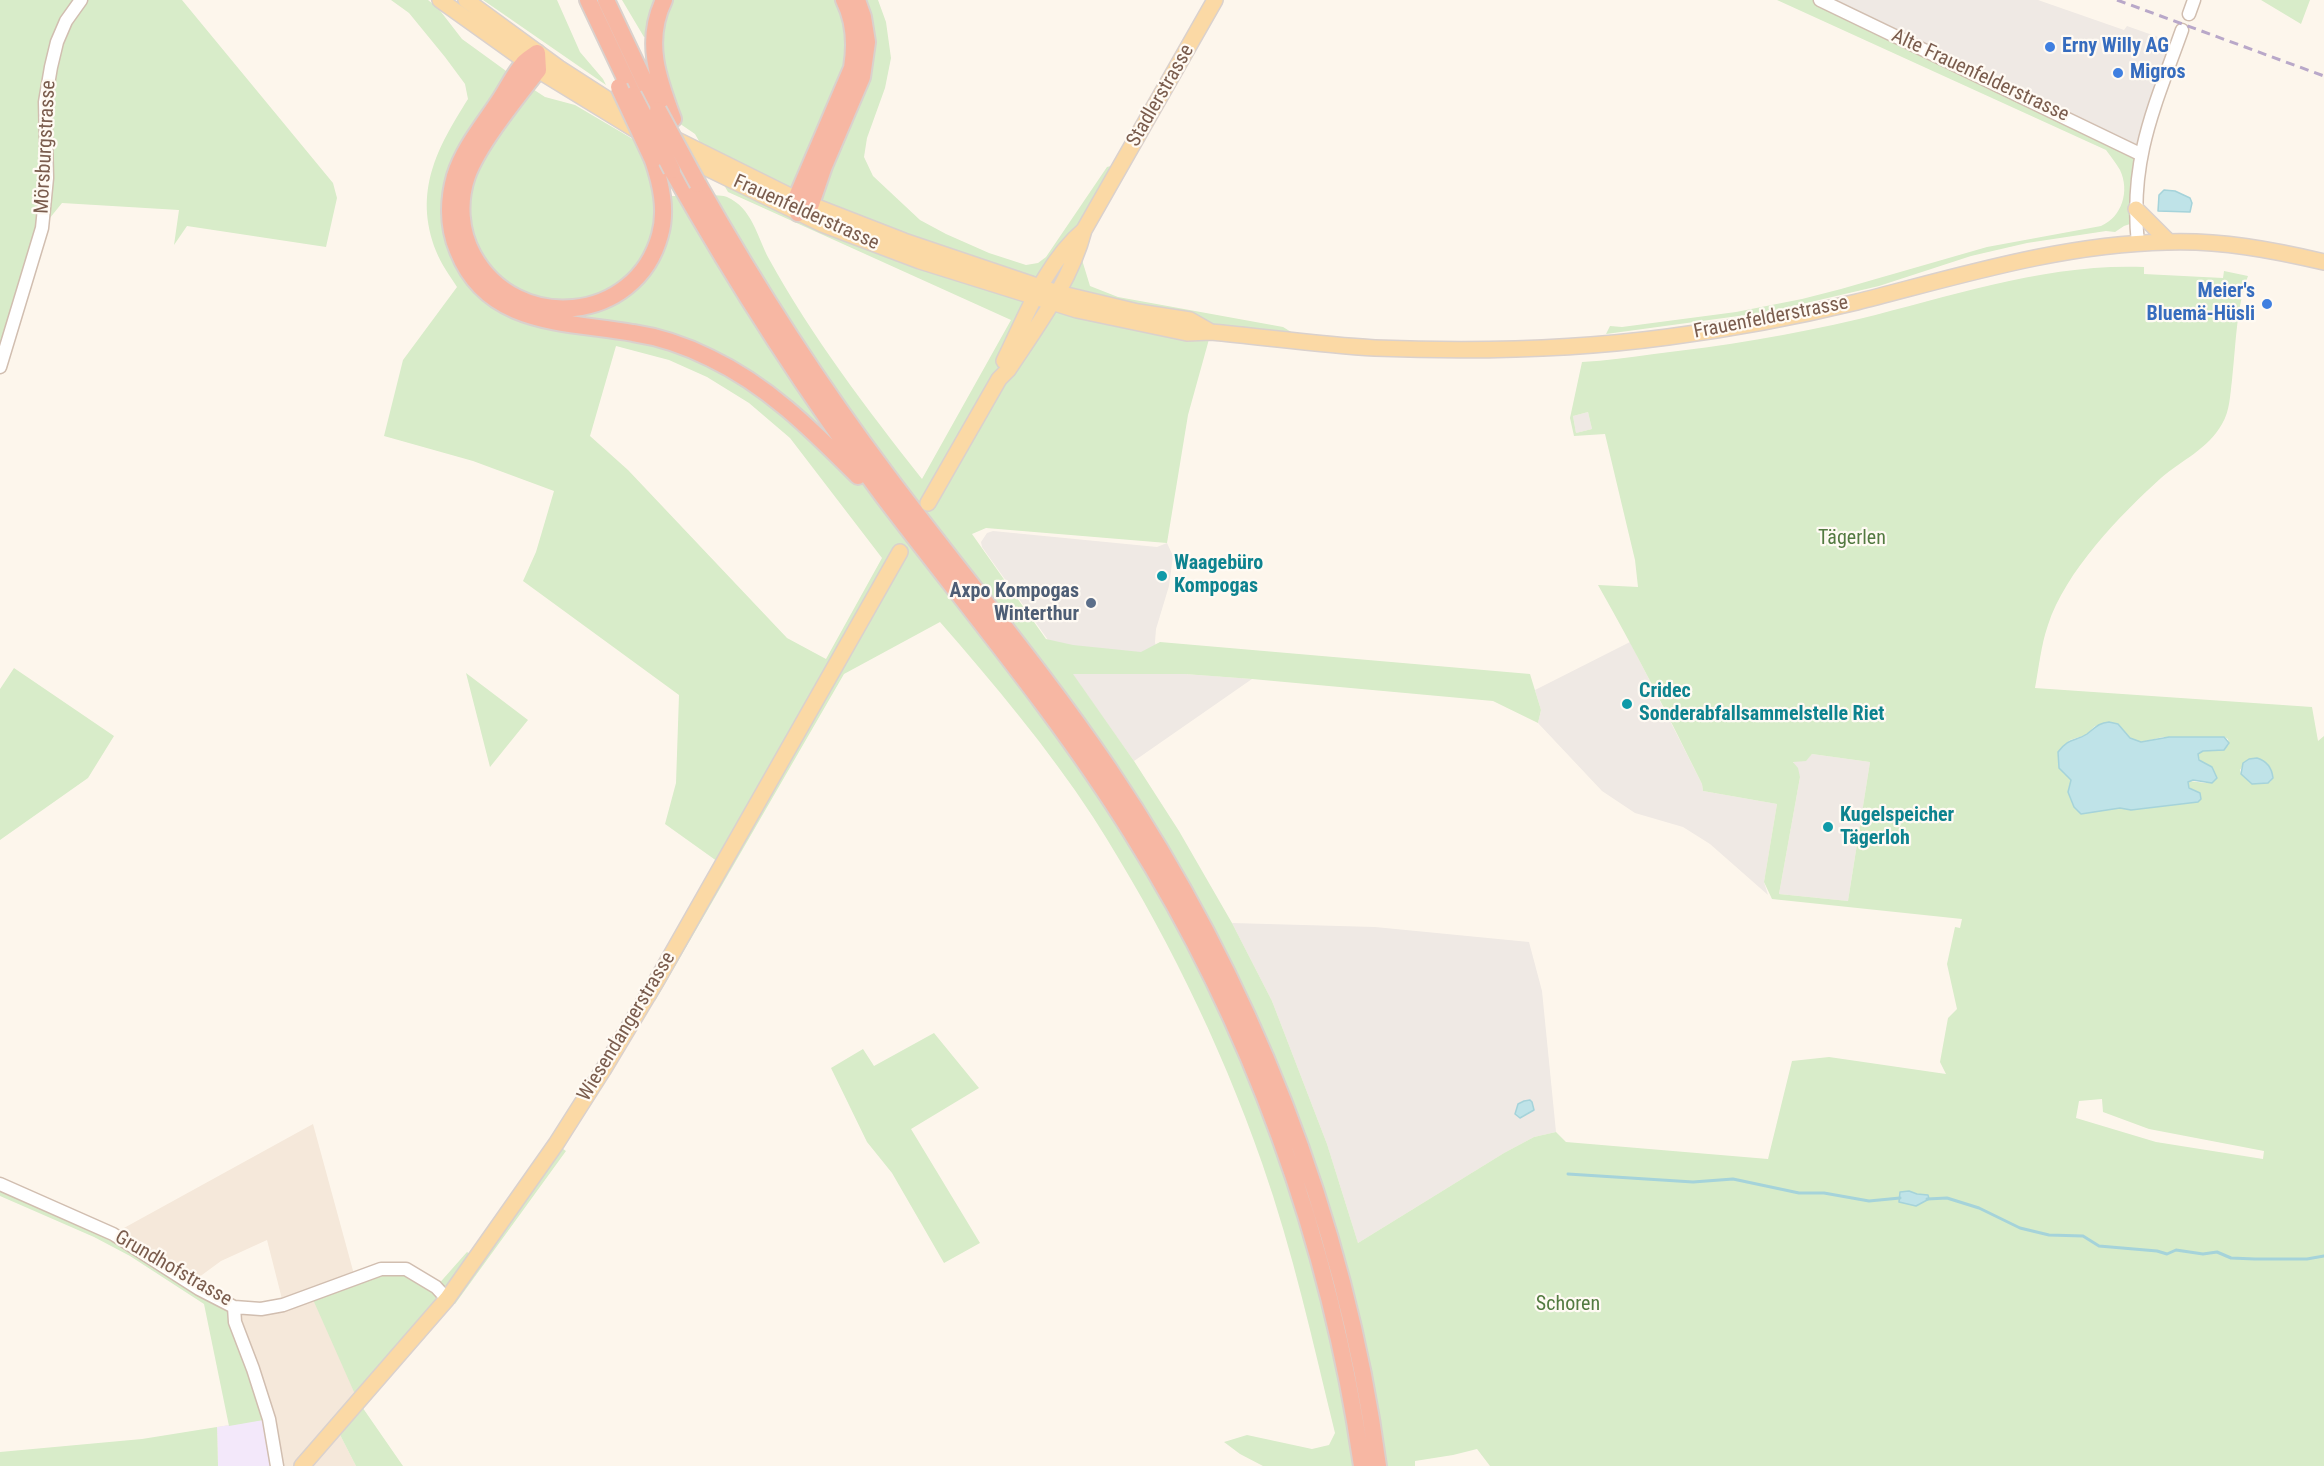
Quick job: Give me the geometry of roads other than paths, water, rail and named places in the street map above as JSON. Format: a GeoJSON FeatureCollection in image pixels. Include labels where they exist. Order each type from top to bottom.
{"type":"FeatureCollection","features":[{"type":"Feature","properties":{"kind":"highway"},"geometry":{"type":"LineString","coordinates":[[533,61],[467,177],[463,195],[462,222],[468,244],[483,270],[499,286],[526,302],[545,308],[561,309],[596,303],[617,294],[629,284],[649,260],[661,228],[663,202],[653,160],[588,0]]}},
{"type":"Feature","properties":{"kind":"highway"},"geometry":{"type":"LineString","coordinates":[[606,0],[666,114],[698,184],[778,318],[847,420],[1041,675],[1107,767],[1157,843],[1210,938],[1269,1066],[1317,1197],[1356,1341],[1378,1466]]}},
{"type":"Feature","properties":{"kind":"highway"},"geometry":{"type":"LineString","coordinates":[[664,0],[654,28],[654,60],[666,114]]}},
{"type":"Feature","properties":{"kind":"highway"},"geometry":{"type":"LineString","coordinates":[[801,205],[852,68],[855,45],[854,29],[844,0]]}},
{"type":"Feature","properties":{"kind":"highway"},"geometry":{"type":"LineString","coordinates":[[801,205],[824,166],[851,106],[864,68],[866,33],[857,0]]}},
{"type":"Feature","properties":{"kind":"highway"},"geometry":{"type":"LineString","coordinates":[[533,61],[513,76],[464,153],[453,184],[450,206],[452,231],[460,256],[473,277],[501,303],[531,317],[662,339],[697,351],[732,368],[798,417],[903,522]]}},
{"type":"Feature","properties":{"kind":"highway"},"geometry":{"type":"LineString","coordinates":[[626,91],[723,260],[818,407],[903,522],[1026,680],[1096,778],[1166,889],[1216,986],[1264,1096],[1305,1210],[1336,1325],[1362,1466]]}},
{"type":"Feature","properties":{"kind":"main road","name":"Frauenfelderstrasse"},"geometry":{"type":"LineString","coordinates":[[440,0],[533,61],[613,118],[670,150],[801,205],[871,244],[1055,298],[1190,320],[1211,332],[1372,348],[1499,350],[1634,341],[1770,321],[2017,262],[2138,244],[2169,242],[2239,246],[2324,262]]}},
{"type":"Feature","properties":{"kind":"main road","name":"Frauenfelderstrasse"},"geometry":{"type":"LineString","coordinates":[[466,0],[533,61]]}},
{"type":"Feature","properties":{"kind":"main road","name":"Stadlerstrasse"},"geometry":{"type":"LineString","coordinates":[[1084,230],[1215,0]]}},
{"type":"Feature","properties":{"kind":"main road"},"geometry":{"type":"LineString","coordinates":[[2136,208],[2169,242]]}},
{"type":"Feature","properties":{"kind":"main road"},"geometry":{"type":"LineString","coordinates":[[999,379],[1002,365],[1038,292],[1070,242],[1084,230]]}},
{"type":"Feature","properties":{"kind":"main road"},"geometry":{"type":"LineString","coordinates":[[928,503],[999,379],[1008,370],[1055,298],[1079,250],[1084,230]]}},
{"type":"Feature","properties":{"kind":"main road","name":"Wiesendangerstrasse"},"geometry":{"type":"LineString","coordinates":[[302,1466],[447,1299],[556,1144],[603,1070],[900,552]]}},
{"type":"Feature","properties":{"kind":"street","name":"Mörsburgstrasse"},"geometry":{"type":"LineString","coordinates":[[0,367],[42,228],[47,178],[45,102],[51,67],[57,42],[66,21],[81,0]]}},
{"type":"Feature","properties":{"kind":"street","name":"Alte Frauenfelderstrasse"},"geometry":{"type":"LineString","coordinates":[[1820,0],[2140,154]]}},
{"type":"Feature","properties":{"kind":"street"},"geometry":{"type":"LineString","coordinates":[[2189,14],[2193,0]]}},
{"type":"Feature","properties":{"kind":"street"},"geometry":{"type":"LineString","coordinates":[[2138,244],[2136,208],[2140,154],[2182,30]]}},
{"type":"Feature","properties":{"kind":"street","name":"Grundhofstrasse"},"geometry":{"type":"LineString","coordinates":[[0,1184],[113,1234],[199,1289],[234,1307],[261,1309],[283,1305],[381,1269],[406,1269],[436,1287],[447,1299]]}},
{"type":"Feature","properties":{"kind":"street"},"geometry":{"type":"LineString","coordinates":[[234,1307],[235,1322],[253,1369],[268,1419],[277,1466]]}},
{"type":"Feature","properties":{"kind":"water"},"geometry":{"type":"Polygon","coordinates":[[[2164,190],[2175,191],[2190,198],[2192,203],[2190,212],[2158,211],[2159,195],[2164,190]]]}},
{"type":"Feature","properties":{"kind":"water"},"geometry":{"type":"Polygon","coordinates":[[[2109,722],[2118,724],[2130,738],[2141,742],[2169,737],[2224,737],[2229,743],[2224,750],[2203,751],[2198,754],[2199,760],[2212,767],[2217,778],[2212,783],[2193,780],[2188,782],[2189,788],[2200,793],[2201,799],[2198,802],[2131,810],[2120,808],[2081,814],[2074,807],[2068,792],[2071,780],[2059,768],[2058,752],[2069,742],[2109,722]]]}},
{"type":"Feature","properties":{"kind":"water"},"geometry":{"type":"Polygon","coordinates":[[[2257,758],[2266,763],[2271,771],[2273,778],[2268,783],[2252,784],[2241,774],[2243,763],[2257,758]]]}},
{"type":"Feature","properties":{"kind":"water"},"geometry":{"type":"Polygon","coordinates":[[[1530,1100],[1534,1110],[1520,1118],[1515,1114],[1518,1104],[1530,1100]]]}},
{"type":"Feature","properties":{"kind":"water"},"geometry":{"type":"Polygon","coordinates":[[[1909,1191],[1928,1195],[1929,1199],[1916,1206],[1899,1202],[1900,1192],[1909,1191]]]}},
{"type":"Feature","properties":{"kind":"waterway"},"geometry":{"type":"LineString","coordinates":[[1568,1174],[1693,1182],[1733,1179],[1799,1193],[1824,1193],[1869,1201],[1900,1198]]}},
{"type":"Feature","properties":{"kind":"waterway"},"geometry":{"type":"LineString","coordinates":[[1927,1199],[1947,1198],[1979,1208],[2020,1228],[2049,1235],[2083,1236],[2099,1246],[2157,1251],[2167,1254],[2176,1250],[2203,1254],[2217,1252],[2231,1258],[2307,1259],[2324,1256]]}},
{"type":"Feature","properties":{"kind":"railway"},"geometry":{"type":"LineString","coordinates":[[2117,0],[2324,76]]}},
{"type":"Feature","properties":{"kind":"place","name":"Erny Willy AG"},"geometry":{"type":"Point","coordinates":[2050,47]}},
{"type":"Feature","properties":{"kind":"place","name":"Migros"},"geometry":{"type":"Point","coordinates":[2118,73]}},
{"type":"Feature","properties":{"kind":"place","name":"Meier's Bluemä-Hüsli"},"geometry":{"type":"Point","coordinates":[2267,304]}},
{"type":"Feature","properties":{"kind":"place","name":"Waagebüro Kompogas"},"geometry":{"type":"Point","coordinates":[1162,576]}},
{"type":"Feature","properties":{"kind":"place","name":"Axpo Kompogas Winterthur"},"geometry":{"type":"Point","coordinates":[1091,603]}},
{"type":"Feature","properties":{"kind":"place","name":"Cridec Sonderabfallsammelstelle Riet"},"geometry":{"type":"Point","coordinates":[1627,704]}},
{"type":"Feature","properties":{"kind":"place","name":"Kugelspeicher Tägerloh"},"geometry":{"type":"Point","coordinates":[1828,827]}},
{"type":"Feature","properties":{"kind":"park label","name":"Tägerlen"},"geometry":{"type":"Point","coordinates":[1852,539]}},
{"type":"Feature","properties":{"kind":"park label","name":"Schoren"},"geometry":{"type":"Point","coordinates":[1568,1305]}}]}
